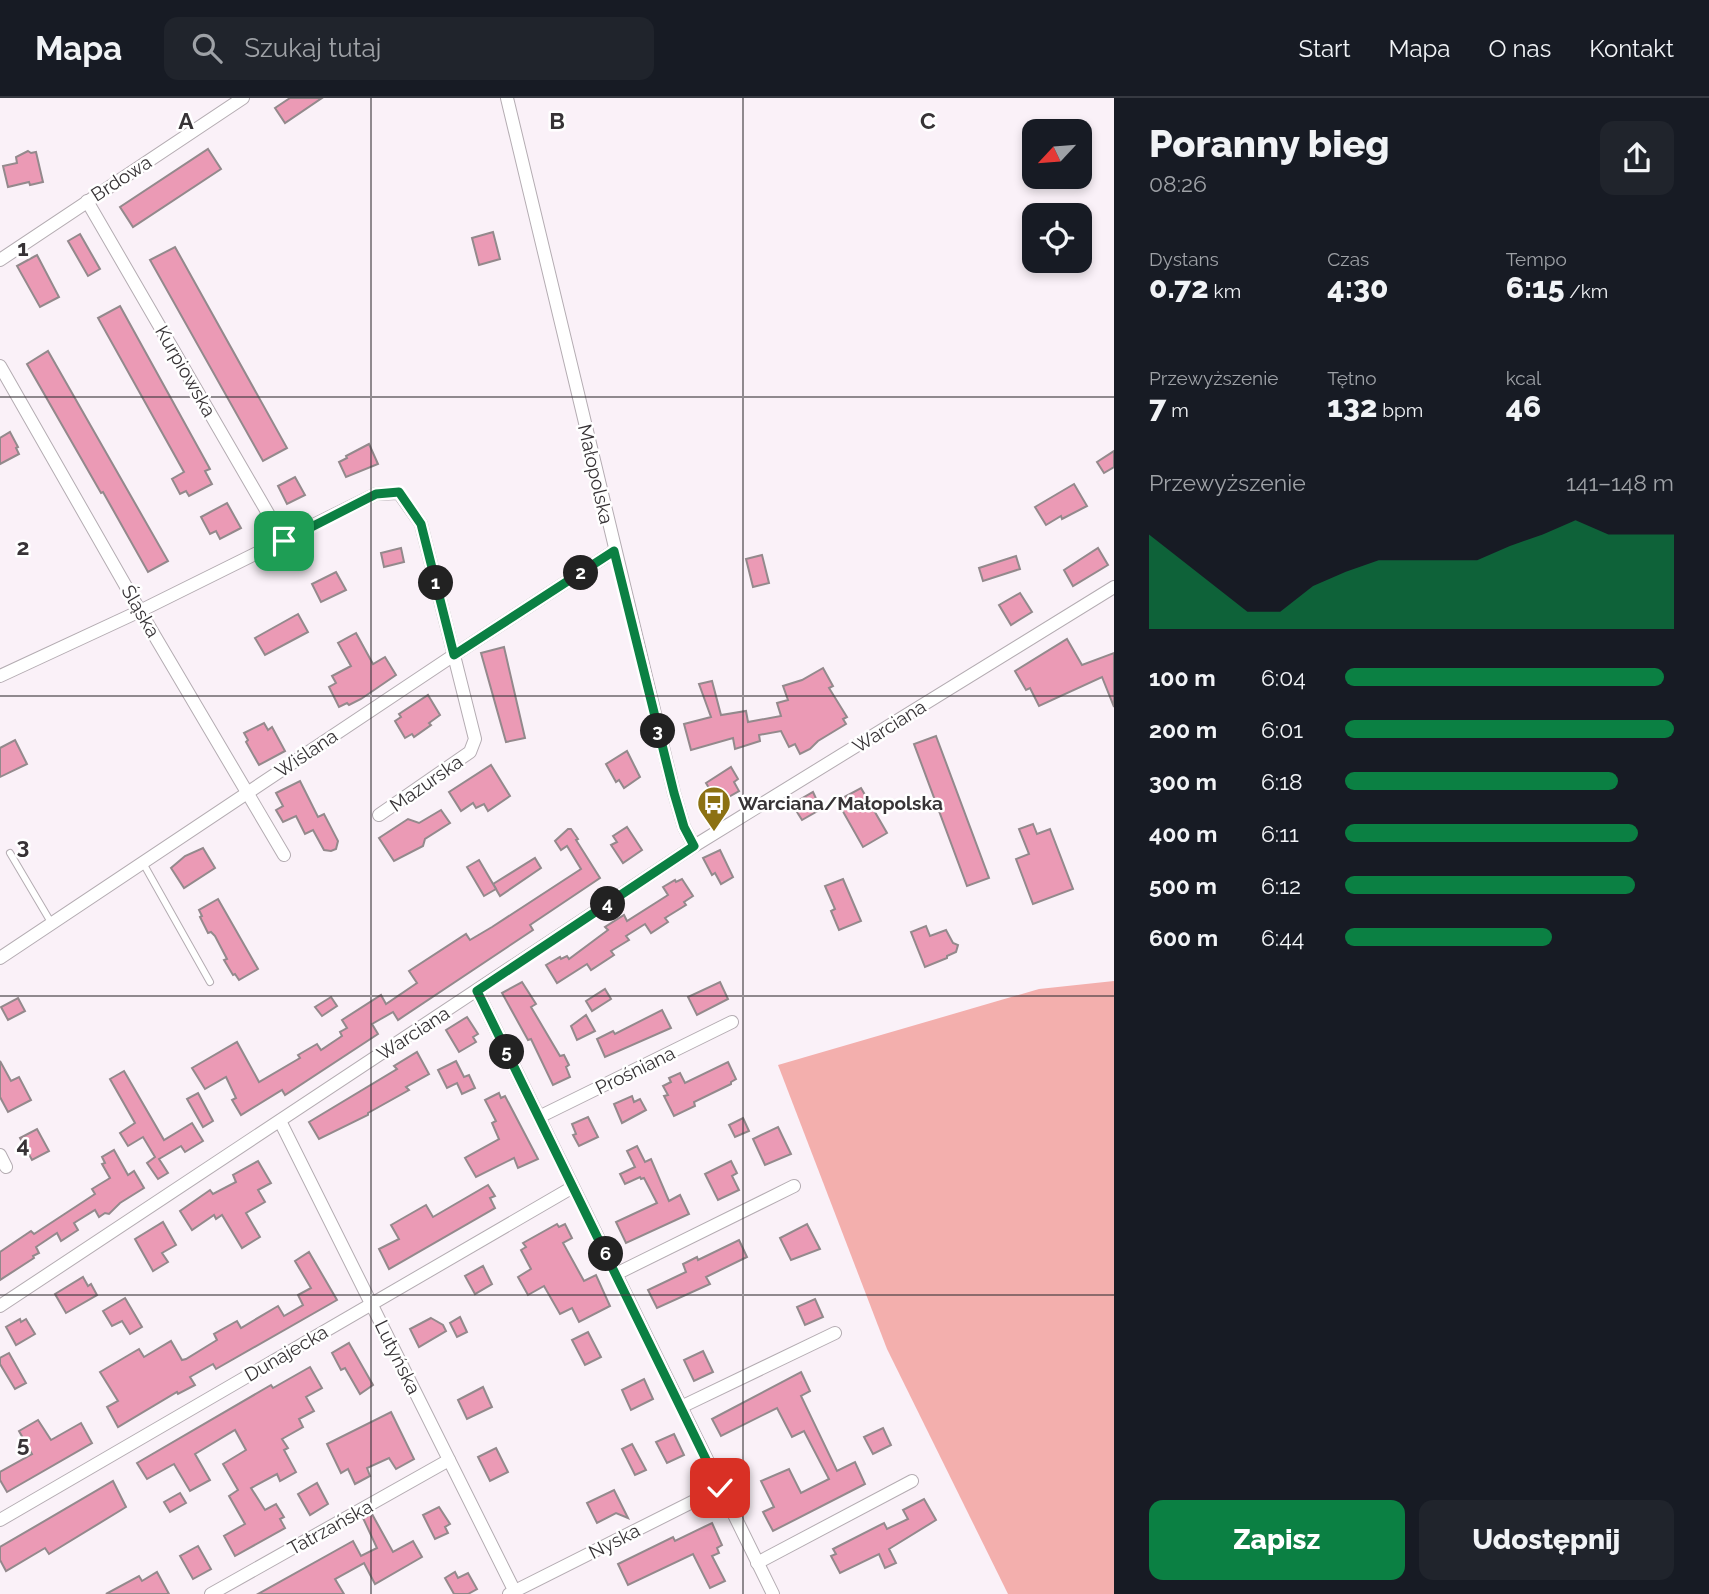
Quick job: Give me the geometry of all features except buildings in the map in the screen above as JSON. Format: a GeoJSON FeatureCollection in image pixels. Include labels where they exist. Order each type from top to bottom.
{"type":"FeatureCollection","features":[{"type":"Feature","properties":{"kind":"street","name":"Brdowa"},"geometry":{"type":"LineString","coordinates":[[0,260],[243,98]]}},
{"type":"Feature","properties":{"kind":"street","name":"Małopolska"},"geometry":{"type":"LineString","coordinates":[[507,98],[674,793],[684,827],[694,846]]}},
{"type":"Feature","properties":{"kind":"street","name":"Kurpiowska"},"geometry":{"type":"LineString","coordinates":[[87,201],[284,541]]}},
{"type":"Feature","properties":{"kind":"street","name":"Śląska"},"geometry":{"type":"LineString","coordinates":[[0,366],[284,855]]}},
{"type":"Feature","properties":{"kind":"street","name":"Mazurska"},"geometry":{"type":"LineString","coordinates":[[284,541],[376,494],[399,492],[421,524],[475,739],[470,752],[379,815]]}},
{"type":"Feature","properties":{"kind":"street"},"geometry":{"type":"LineString","coordinates":[[0,676],[284,541]]}},
{"type":"Feature","properties":{"kind":"street","name":"Wiślana"},"geometry":{"type":"LineString","coordinates":[[0,958],[614,551]]}},
{"type":"Feature","properties":{"kind":"street","name":"Warciana"},"geometry":{"type":"LineString","coordinates":[[0,1306],[694,846],[1114,587]]}},
{"type":"Feature","properties":{"kind":"street"},"geometry":{"type":"LineString","coordinates":[[477,991],[773,1594]]}},
{"type":"Feature","properties":{"kind":"street","name":"Prośniana"},"geometry":{"type":"LineString","coordinates":[[538,1117],[732,1023]]}},
{"type":"Feature","properties":{"kind":"street","name":"Lutyńska"},"geometry":{"type":"LineString","coordinates":[[280,1121],[513,1593]]}},
{"type":"Feature","properties":{"kind":"street"},"geometry":{"type":"LineString","coordinates":[[616,1274],[794,1186]]}},
{"type":"Feature","properties":{"kind":"street","name":"Dunajecka"},"geometry":{"type":"LineString","coordinates":[[0,1520],[573,1187]]}},
{"type":"Feature","properties":{"kind":"street"},"geometry":{"type":"LineString","coordinates":[[681,1407],[835,1333]]}},
{"type":"Feature","properties":{"kind":"street","name":"Tatrzańska"},"geometry":{"type":"LineString","coordinates":[[211,1594],[449,1461]]}},
{"type":"Feature","properties":{"kind":"street"},"geometry":{"type":"LineString","coordinates":[[757,1563],[912,1481]]}},
{"type":"Feature","properties":{"kind":"street","name":"Nyska"},"geometry":{"type":"LineString","coordinates":[[513,1593],[720,1488]]}},
{"type":"Feature","properties":{"kind":"lane"},"geometry":{"type":"LineString","coordinates":[[10,853],[52,924]]}},
{"type":"Feature","properties":{"kind":"lane"},"geometry":{"type":"LineString","coordinates":[[143,863],[210,982]]}},
{"type":"Feature","properties":{"kind":"shaded area"},"geometry":{"type":"Polygon","coordinates":[[[1114,981],[1114,1594],[1008,1594],[887,1349],[778,1065],[1039,989],[1114,981]]]}},
{"type":"Feature","properties":{"kind":"place","name":"Warciana/Małopolska"},"geometry":{"type":"Point","coordinates":[714,833]}},
{"type":"Feature","properties":{"kind":"route"},"geometry":{"type":"LineString","coordinates":[[284,541],[376,494],[399,492],[421,524],[454,655],[614,551],[674,793],[684,827],[694,846],[477,991],[720,1488]]}}]}
